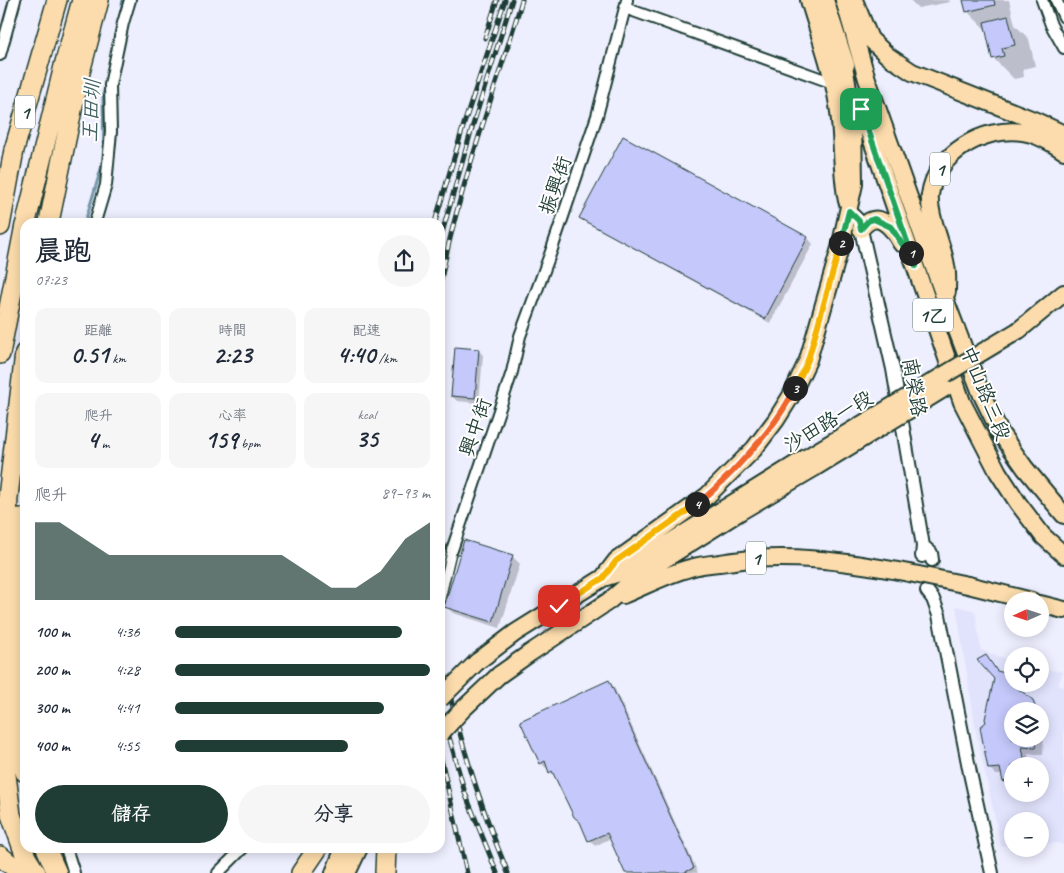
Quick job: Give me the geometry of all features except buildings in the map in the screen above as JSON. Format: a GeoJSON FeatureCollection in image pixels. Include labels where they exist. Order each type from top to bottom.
{"type":"FeatureCollection","features":[{"type":"Feature","properties":{"kind":"highway","name":"1"},"geometry":{"type":"LineString","coordinates":[[0,226],[14,150],[57,0]]}},
{"type":"Feature","properties":{"kind":"highway","name":"1"},"geometry":{"type":"LineString","coordinates":[[26,218],[82,0]]}},
{"type":"Feature","properties":{"kind":"highway"},"geometry":{"type":"LineString","coordinates":[[50,218],[79,76],[99,0]]}},
{"type":"Feature","properties":{"kind":"highway"},"geometry":{"type":"LineString","coordinates":[[0,194],[14,150]]}},
{"type":"Feature","properties":{"kind":"highway","name":"1"},"geometry":{"type":"LineString","coordinates":[[0,354],[20,250]]}},
{"type":"Feature","properties":{"kind":"highway"},"geometry":{"type":"LineString","coordinates":[[20,396],[8,498],[3,574],[2,646],[6,775],[11,815],[20,840]]}},
{"type":"Feature","properties":{"kind":"highway"},"geometry":{"type":"LineString","coordinates":[[20,493],[16,600],[20,715]]}},
{"type":"Feature","properties":{"kind":"highway"},"geometry":{"type":"LineString","coordinates":[[25,853],[36,873]]}},
{"type":"Feature","properties":{"kind":"highway"},"geometry":{"type":"LineString","coordinates":[[48,853],[57,873]]}},
{"type":"Feature","properties":{"kind":"highway"},"geometry":{"type":"LineString","coordinates":[[301,873],[315,853]]}},
{"type":"Feature","properties":{"kind":"highway"},"geometry":{"type":"LineString","coordinates":[[385,873],[386,853]]}},
{"type":"Feature","properties":{"kind":"highway"},"geometry":{"type":"LineString","coordinates":[[0,856],[21,873]]}},
{"type":"Feature","properties":{"kind":"highway"},"geometry":{"type":"LineString","coordinates":[[0,865],[8,873]]}},
{"type":"Feature","properties":{"kind":"main road"},"geometry":{"type":"LineString","coordinates":[[809,0],[840,112],[843,180],[849,211]]}},
{"type":"Feature","properties":{"kind":"main road","name":"中山路三段"},"geometry":{"type":"LineString","coordinates":[[826,0],[842,54],[962,402],[998,472],[1018,503],[1043,536],[1064,555]]}},
{"type":"Feature","properties":{"kind":"main road","name":"中山路三段"},"geometry":{"type":"LineString","coordinates":[[844,0],[866,79],[981,393],[1001,434],[1025,468],[1064,515]]}},
{"type":"Feature","properties":{"kind":"main road"},"geometry":{"type":"LineString","coordinates":[[854,0],[870,39],[888,56],[912,72],[1064,134]]}},
{"type":"Feature","properties":{"kind":"main road"},"geometry":{"type":"LineString","coordinates":[[603,578],[616,561],[708,496],[754,449],[791,396],[808,360],[840,248],[854,184],[853,118],[842,54]]}},
{"type":"Feature","properties":{"kind":"main road","name":"1"},"geometry":{"type":"LineString","coordinates":[[948,307],[946,266],[934,221],[930,196],[934,180],[942,165],[952,154],[966,144],[1003,132],[1021,131],[1039,135],[1064,151]]}},
{"type":"Feature","properties":{"kind":"main road"},"geometry":{"type":"LineString","coordinates":[[861,229],[868,221],[874,219],[891,227],[916,266]]}},
{"type":"Feature","properties":{"kind":"main road","name":"沙田路一段"},"geometry":{"type":"LineString","coordinates":[[1020,335],[1064,294]]}},
{"type":"Feature","properties":{"kind":"main road","name":"沙田路一段"},"geometry":{"type":"LineString","coordinates":[[445,694],[476,662],[515,633],[603,578],[622,572],[809,464],[1064,308]]}},
{"type":"Feature","properties":{"kind":"main road","name":"沙田路一段"},"geometry":{"type":"LineString","coordinates":[[445,729],[499,675],[609,601],[638,576],[809,464]]}},
{"type":"Feature","properties":{"kind":"main road","name":"沙田路一段"},"geometry":{"type":"LineString","coordinates":[[609,601],[690,567],[741,559],[782,557],[853,562],[1004,594]]}},
{"type":"Feature","properties":{"kind":"main road"},"geometry":{"type":"LineString","coordinates":[[1049,606],[1064,610]]}},
{"type":"Feature","properties":{"kind":"main road"},"geometry":{"type":"LineString","coordinates":[[334,873],[342,853]]}},
{"type":"Feature","properties":{"kind":"main road"},"geometry":{"type":"LineString","coordinates":[[347,873],[357,853]]}},
{"type":"Feature","properties":{"kind":"street"},"geometry":{"type":"LineString","coordinates":[[0,55],[15,0]]}},
{"type":"Feature","properties":{"kind":"street"},"geometry":{"type":"LineString","coordinates":[[96,218],[106,185],[111,132],[110,86],[123,23],[130,0]]}},
{"type":"Feature","properties":{"kind":"street"},"geometry":{"type":"LineString","coordinates":[[1042,0],[1051,25],[1064,48]]}},
{"type":"Feature","properties":{"kind":"street"},"geometry":{"type":"LineString","coordinates":[[1056,0],[1064,18]]}},
{"type":"Feature","properties":{"kind":"street","name":"振興街"},"geometry":{"type":"LineString","coordinates":[[512,372],[520,336],[597,116],[626,4],[833,83]]}},
{"type":"Feature","properties":{"kind":"street","name":"南榮路"},"geometry":{"type":"LineString","coordinates":[[849,211],[859,221],[893,369],[926,554]]}},
{"type":"Feature","properties":{"kind":"street","name":"興中街"},"geometry":{"type":"LineString","coordinates":[[452,550],[512,372]]}},
{"type":"Feature","properties":{"kind":"street"},"geometry":{"type":"LineString","coordinates":[[445,580],[452,550]]}},
{"type":"Feature","properties":{"kind":"street"},"geometry":{"type":"LineString","coordinates":[[932,595],[940,616],[970,773],[992,873]]}},
{"type":"Feature","properties":{"kind":"street"},"geometry":{"type":"LineString","coordinates":[[68,853],[74,873]]}},
{"type":"Feature","properties":{"kind":"street"},"geometry":{"type":"LineString","coordinates":[[218,873],[238,853]]}},
{"type":"Feature","properties":{"kind":"shaded area"},"geometry":{"type":"Polygon","coordinates":[[[956,606],[975,611],[981,650],[1004,658],[1004,692],[1049,692],[1049,670],[1063,672],[1058,685],[1064,687],[1064,845],[1059,843],[1049,844],[1049,812],[1004,812],[1004,846],[1001,846],[976,731],[956,606]]]}},
{"type":"Feature","properties":{"kind":"waterway","name":"王田圳"},"geometry":{"type":"LineString","coordinates":[[119,19],[123,0]]}},
{"type":"Feature","properties":{"kind":"waterway","name":"王田圳"},"geometry":{"type":"LineString","coordinates":[[86,218],[104,159],[103,95],[106,84]]}},
{"type":"Feature","properties":{"kind":"tunnel"},"geometry":{"type":"LineString","coordinates":[[932,560],[937,594]]}},
{"type":"Feature","properties":{"kind":"railway"},"geometry":{"type":"LineString","coordinates":[[485,38],[497,0]]}},
{"type":"Feature","properties":{"kind":"railway"},"geometry":{"type":"LineString","coordinates":[[436,218],[464,124],[505,0]]}},
{"type":"Feature","properties":{"kind":"railway"},"geometry":{"type":"LineString","coordinates":[[445,222],[512,0]]}},
{"type":"Feature","properties":{"kind":"railway"},"geometry":{"type":"LineString","coordinates":[[445,262],[466,177],[522,0]]}},
{"type":"Feature","properties":{"kind":"railway"},"geometry":{"type":"LineString","coordinates":[[445,675],[469,764],[508,873]]}},
{"type":"Feature","properties":{"kind":"railway"},"geometry":{"type":"LineString","coordinates":[[445,723],[465,793],[497,873]]}},
{"type":"Feature","properties":{"kind":"railway"},"geometry":{"type":"LineString","coordinates":[[445,776],[467,873]]}},
{"type":"Feature","properties":{"kind":"route"},"geometry":{"type":"LineString","coordinates":[[559,606],[603,578],[616,561],[708,496],[754,449],[776,420],[791,396],[808,360],[849,211],[859,221],[861,229],[868,221],[874,219],[891,227],[916,266],[861,109]]}}]}
